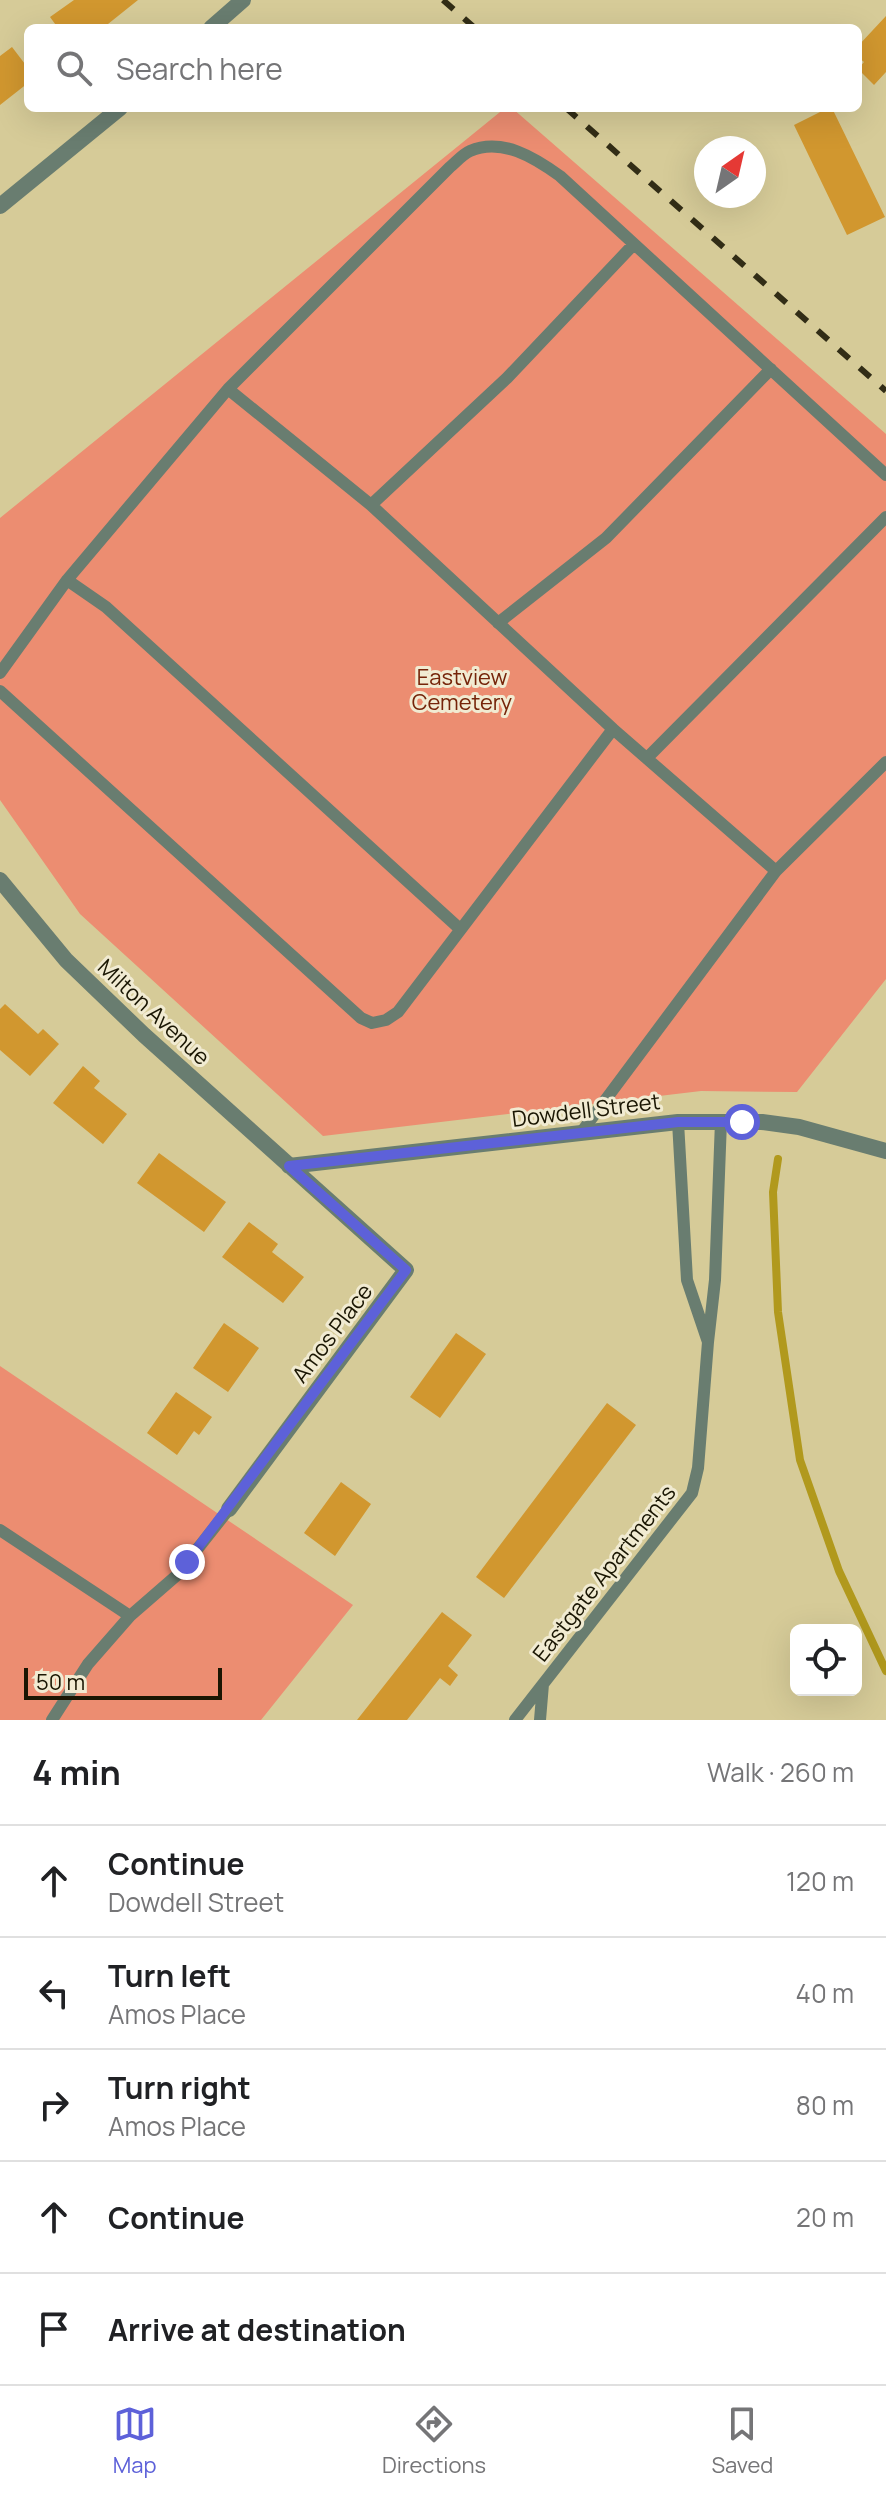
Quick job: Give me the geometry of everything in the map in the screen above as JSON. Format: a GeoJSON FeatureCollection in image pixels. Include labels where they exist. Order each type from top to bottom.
{"type":"FeatureCollection","features":[{"type":"Feature","properties":{"kind":"street"},"geometry":{"type":"LineString","coordinates":[[216,24],[243,0]]}},
{"type":"Feature","properties":{"kind":"street"},"geometry":{"type":"LineString","coordinates":[[0,206],[115,112]]}},
{"type":"Feature","properties":{"kind":"street","name":"Milton Avenue"},"geometry":{"type":"LineString","coordinates":[[0,880],[66,960],[289,1166]]}},
{"type":"Feature","properties":{"kind":"street","name":"Dowdell Street"},"geometry":{"type":"LineString","coordinates":[[289,1166],[678,1122],[721,1121],[799,1127],[886,1151]]}},
{"type":"Feature","properties":{"kind":"street","name":"Amos Place"},"geometry":{"type":"LineString","coordinates":[[229,1509],[406,1270],[289,1166]]}},
{"type":"Feature","properties":{"kind":"lane"},"geometry":{"type":"LineString","coordinates":[[0,673],[67,580],[228,389],[450,167],[470,151],[491,147],[515,150],[536,159],[560,176],[886,475]]}},
{"type":"Feature","properties":{"kind":"lane"},"geometry":{"type":"LineString","coordinates":[[371,505],[507,378],[634,244]]}},
{"type":"Feature","properties":{"kind":"lane"},"geometry":{"type":"LineString","coordinates":[[498,623],[606,538],[771,369]]}},
{"type":"Feature","properties":{"kind":"lane"},"geometry":{"type":"LineString","coordinates":[[228,389],[371,505],[613,729],[776,871]]}},
{"type":"Feature","properties":{"kind":"lane"},"geometry":{"type":"LineString","coordinates":[[647,758],[886,517]]}},
{"type":"Feature","properties":{"kind":"lane"},"geometry":{"type":"LineString","coordinates":[[67,580],[106,607],[460,929]]}},
{"type":"Feature","properties":{"kind":"lane"},"geometry":{"type":"LineString","coordinates":[[0,691],[361,1018],[372,1023],[386,1020],[398,1012],[613,729]]}},
{"type":"Feature","properties":{"kind":"lane"},"geometry":{"type":"LineString","coordinates":[[580,1134],[776,871],[886,762]]}},
{"type":"Feature","properties":{"kind":"lane","name":"Eastgate Apartments"},"geometry":{"type":"LineString","coordinates":[[515,1720],[692,1493],[698,1468],[715,1280],[721,1121]]}},
{"type":"Feature","properties":{"kind":"lane"},"geometry":{"type":"LineString","coordinates":[[678,1122],[687,1280],[708,1342]]}},
{"type":"Feature","properties":{"kind":"lane"},"geometry":{"type":"LineString","coordinates":[[52,1720],[88,1664],[130,1616],[176,1576],[229,1509]]}},
{"type":"Feature","properties":{"kind":"lane"},"geometry":{"type":"LineString","coordinates":[[0,1530],[130,1616]]}},
{"type":"Feature","properties":{"kind":"lane","name":"Eastgate Apartments"},"geometry":{"type":"LineString","coordinates":[[540,1720],[543,1684]]}},
{"type":"Feature","properties":{"kind":"green space","name":"Eastview Cemetery"},"geometry":{"type":"Polygon","coordinates":[[[500,112],[517,112],[886,434],[886,979],[797,1092],[701,1091],[323,1136],[80,914],[0,800],[0,518],[500,112]]]}},
{"type":"Feature","properties":{"kind":"green space"},"geometry":{"type":"Polygon","coordinates":[[[0,1366],[353,1605],[261,1720],[0,1720],[0,1366]]]}},
{"type":"Feature","properties":{"kind":"building"},"geometry":{"type":"Polygon","coordinates":[[[74,0],[138,0],[108,24],[55,24],[50,17],[74,0]]]}},
{"type":"Feature","properties":{"kind":"building"},"geometry":{"type":"Polygon","coordinates":[[[886,16],[886,72],[874,85],[862,73],[862,42],[886,16]]]}},
{"type":"Feature","properties":{"kind":"building"},"geometry":{"type":"Polygon","coordinates":[[[12,47],[24,63],[24,86],[0,105],[0,56],[12,47]]]}},
{"type":"Feature","properties":{"kind":"building"},"geometry":{"type":"Polygon","coordinates":[[[820,112],[834,112],[885,217],[847,235],[794,125],[820,112]]]}},
{"type":"Feature","properties":{"kind":"building"},"geometry":{"type":"Polygon","coordinates":[[[5,1004],[38,1034],[43,1029],[59,1044],[30,1076],[0,1050],[0,1009],[5,1004]]]}},
{"type":"Feature","properties":{"kind":"building"},"geometry":{"type":"Polygon","coordinates":[[[83,1066],[100,1081],[94,1088],[127,1114],[103,1144],[53,1103],[83,1066]]]}},
{"type":"Feature","properties":{"kind":"building"},"geometry":{"type":"Polygon","coordinates":[[[159,1153],[226,1202],[204,1232],[137,1183],[159,1153]]]}},
{"type":"Feature","properties":{"kind":"building"},"geometry":{"type":"Polygon","coordinates":[[[249,1222],[278,1244],[272,1252],[304,1277],[283,1303],[222,1257],[249,1222]]]}},
{"type":"Feature","properties":{"kind":"building"},"geometry":{"type":"Polygon","coordinates":[[[224,1323],[259,1348],[228,1392],[193,1368],[224,1323]]]}},
{"type":"Feature","properties":{"kind":"building"},"geometry":{"type":"Polygon","coordinates":[[[456,1333],[486,1354],[440,1418],[410,1397],[456,1333]]]}},
{"type":"Feature","properties":{"kind":"building"},"geometry":{"type":"Polygon","coordinates":[[[176,1392],[212,1417],[199,1435],[194,1431],[177,1455],[147,1433],[176,1392]]]}},
{"type":"Feature","properties":{"kind":"building"},"geometry":{"type":"Polygon","coordinates":[[[607,1403],[636,1425],[504,1598],[476,1577],[607,1403]]]}},
{"type":"Feature","properties":{"kind":"building"},"geometry":{"type":"Polygon","coordinates":[[[341,1482],[371,1504],[335,1556],[304,1533],[341,1482]]]}},
{"type":"Feature","properties":{"kind":"building"},"geometry":{"type":"Polygon","coordinates":[[[442,1612],[472,1635],[448,1666],[458,1675],[450,1686],[440,1678],[407,1720],[357,1720],[442,1612]]]}},
{"type":"Feature","properties":{"kind":"waterway"},"geometry":{"type":"LineString","coordinates":[[778,1159],[773,1192],[778,1312],[800,1460],[839,1571],[886,1671]]}},
{"type":"Feature","properties":{"kind":"railway"},"geometry":{"type":"LineString","coordinates":[[443,0],[470,24]]}},
{"type":"Feature","properties":{"kind":"railway"},"geometry":{"type":"LineString","coordinates":[[571,112],[886,391]]}},
{"type":"Feature","properties":{"kind":"route"},"geometry":{"type":"LineString","coordinates":[[187,1562],[406,1270],[289,1166],[678,1122],[742,1122]]}}]}
